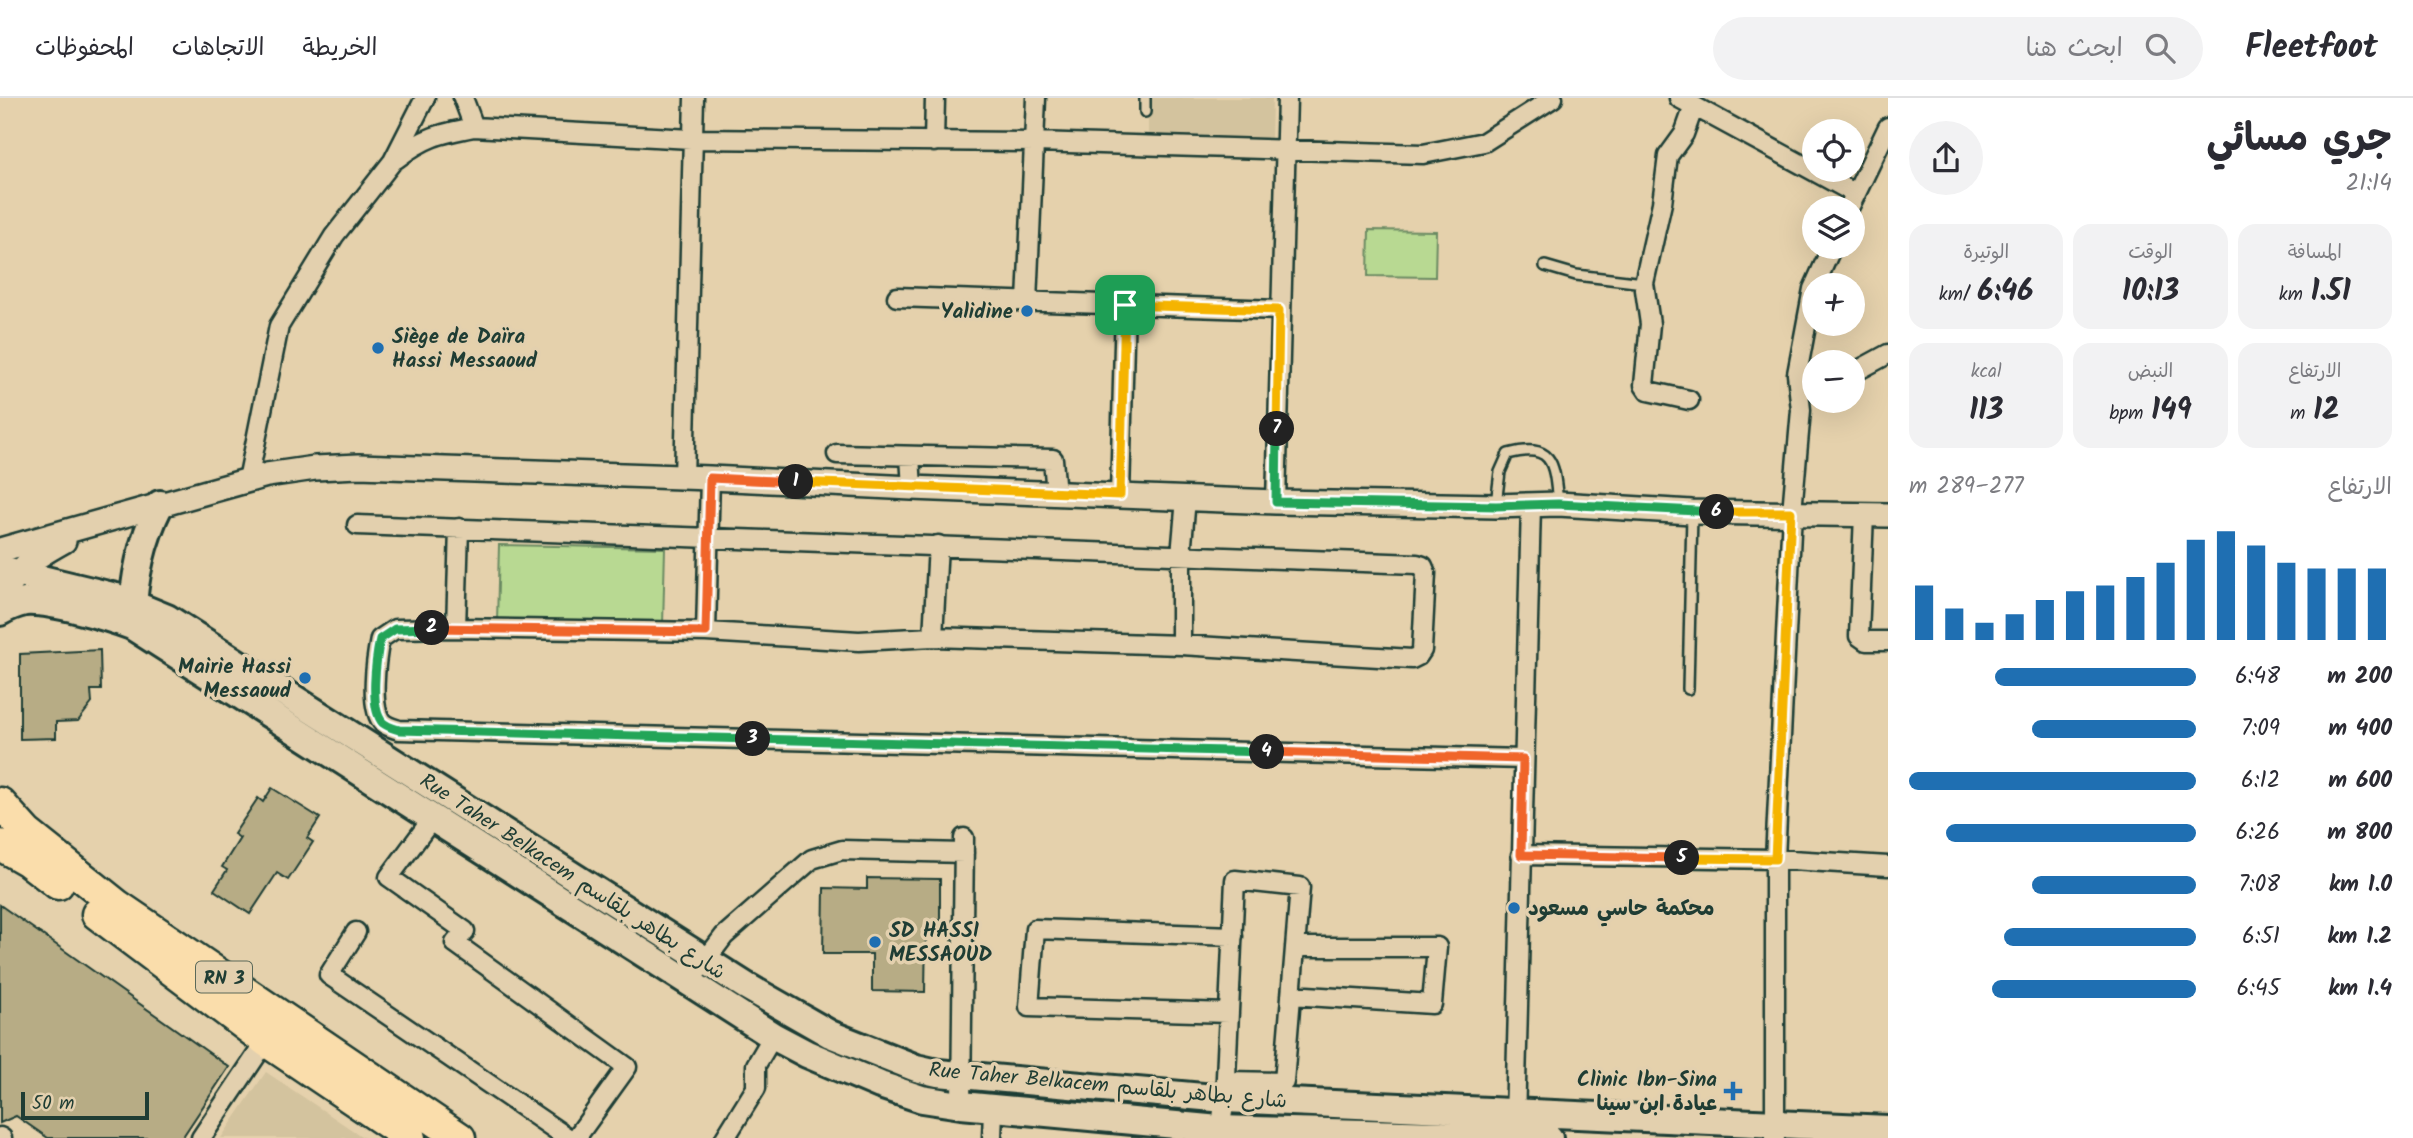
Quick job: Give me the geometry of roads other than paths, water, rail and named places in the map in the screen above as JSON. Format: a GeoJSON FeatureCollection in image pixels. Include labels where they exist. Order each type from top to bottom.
{"type":"FeatureCollection","features":[{"type":"Feature","properties":{"kind":"highway","name":"RN 3"},"geometry":{"type":"LineString","coordinates":[[0,803],[27,834],[117,905],[460,1138]]}},
{"type":"Feature","properties":{"kind":"highway","name":"RN 3"},"geometry":{"type":"LineString","coordinates":[[0,845],[27,861],[266,1041],[410,1138]]}},
{"type":"Feature","properties":{"kind":"main road"},"geometry":{"type":"LineString","coordinates":[[132,615],[143,542],[160,504]]}},
{"type":"Feature","properties":{"kind":"main road","name":"Rue Taher Belkacem شارع بطاهر بلقاسم"},"geometry":{"type":"LineString","coordinates":[[8,571],[132,615],[432,819],[773,1035],[807,1054],[880,1085],[922,1099],[1219,1134],[1515,1124],[1775,1130],[1888,1129]]}},
{"type":"Feature","properties":{"kind":"main road","name":"Rue Taher Belkacem شارع بطاهر بلقاسم"},"geometry":{"type":"LineString","coordinates":[[0,612],[12,606],[34,602],[104,616],[167,618],[704,960],[830,1034],[916,1068],[962,1075],[1225,1090],[1515,1124],[1549,1138]]}},
{"type":"Feature","properties":{"kind":"street"},"geometry":{"type":"LineString","coordinates":[[248,480],[279,326],[334,236],[393,161],[425,98]]}},
{"type":"Feature","properties":{"kind":"street"},"geometry":{"type":"LineString","coordinates":[[463,98],[474,127]]}},
{"type":"Feature","properties":{"kind":"street"},"geometry":{"type":"LineString","coordinates":[[684,478],[694,98]]}},
{"type":"Feature","properties":{"kind":"street"},"geometry":{"type":"LineString","coordinates":[[934,142],[935,98]]}},
{"type":"Feature","properties":{"kind":"street"},"geometry":{"type":"LineString","coordinates":[[1027,302],[1036,98]]}},
{"type":"Feature","properties":{"kind":"street"},"geometry":{"type":"LineString","coordinates":[[1276,502],[1279,310],[1287,98]]}},
{"type":"Feature","properties":{"kind":"street"},"geometry":{"type":"LineString","coordinates":[[393,161],[418,142],[439,134],[474,127],[691,139],[1035,142],[1423,154],[1484,142],[1553,98]]}},
{"type":"Feature","properties":{"kind":"street"},"geometry":{"type":"LineString","coordinates":[[1689,400],[1648,391],[1644,385],[1650,324],[1644,283],[1662,203],[1668,156],[1684,134],[1686,102],[1845,196]]}},
{"type":"Feature","properties":{"kind":"street"},"geometry":{"type":"LineString","coordinates":[[1855,196],[1888,127]]}},
{"type":"Feature","properties":{"kind":"street"},"geometry":{"type":"LineString","coordinates":[[1802,388],[1797,374],[1806,316],[1813,289],[1827,259]]}},
{"type":"Feature","properties":{"kind":"street"},"geometry":{"type":"LineString","coordinates":[[897,297],[1279,310]]}},
{"type":"Feature","properties":{"kind":"street"},"geometry":{"type":"LineString","coordinates":[[1120,495],[1125,305]]}},
{"type":"Feature","properties":{"kind":"street"},"geometry":{"type":"LineString","coordinates":[[1865,367],[1886,357]]}},
{"type":"Feature","properties":{"kind":"street"},"geometry":{"type":"LineString","coordinates":[[1775,1130],[1775,859],[1791,512],[1807,413]]}},
{"type":"Feature","properties":{"kind":"street"},"geometry":{"type":"LineString","coordinates":[[837,454],[1053,459],[1055,494]]}},
{"type":"Feature","properties":{"kind":"street"},"geometry":{"type":"LineString","coordinates":[[909,456],[912,488]]}},
{"type":"Feature","properties":{"kind":"street"},"geometry":{"type":"LineString","coordinates":[[0,550],[248,480],[288,471],[359,466],[1276,502],[1496,506],[1558,504],[1692,512],[1888,515]]}},
{"type":"Feature","properties":{"kind":"street"},"geometry":{"type":"LineString","coordinates":[[706,632],[710,478]]}},
{"type":"Feature","properties":{"kind":"street"},"geometry":{"type":"LineString","coordinates":[[1181,645],[1181,555],[1186,499]]}},
{"type":"Feature","properties":{"kind":"street"},"geometry":{"type":"LineString","coordinates":[[1515,1124],[1531,506]]}},
{"type":"Feature","properties":{"kind":"street"},"geometry":{"type":"LineString","coordinates":[[1864,514],[1858,636],[1866,641],[1888,641]]}},
{"type":"Feature","properties":{"kind":"street"},"geometry":{"type":"LineString","coordinates":[[0,604],[8,571],[97,523]]}},
{"type":"Feature","properties":{"kind":"street"},"geometry":{"type":"LineString","coordinates":[[357,524],[1418,564],[1423,566],[1426,573],[1422,650],[1412,659],[1181,645],[933,637],[859,641],[706,632],[395,629],[380,639],[375,701],[376,712],[382,722],[399,730],[1523,759]]}},
{"type":"Feature","properties":{"kind":"street"},"geometry":{"type":"LineString","coordinates":[[456,628],[459,528]]}},
{"type":"Feature","properties":{"kind":"street"},"geometry":{"type":"LineString","coordinates":[[933,637],[938,545]]}},
{"type":"Feature","properties":{"kind":"street"},"geometry":{"type":"LineString","coordinates":[[432,819],[389,877],[464,931],[455,943],[627,1068],[576,1138]]}},
{"type":"Feature","properties":{"kind":"street"},"geometry":{"type":"LineString","coordinates":[[690,982],[724,936],[812,859],[842,850],[964,846],[961,1105]]}},
{"type":"Feature","properties":{"kind":"street"},"geometry":{"type":"LineString","coordinates":[[1521,855],[1775,859],[1888,866]]}},
{"type":"Feature","properties":{"kind":"street"},"geometry":{"type":"LineString","coordinates":[[1219,1134],[1225,1090],[1235,880],[1300,887],[1284,1082],[1225,1090]]}},
{"type":"Feature","properties":{"kind":"street"},"geometry":{"type":"LineString","coordinates":[[1229,1013],[1029,1007],[1035,929],[1233,936]]}},
{"type":"Feature","properties":{"kind":"street"},"geometry":{"type":"LineString","coordinates":[[356,932],[328,975],[568,1138]]}},
{"type":"Feature","properties":{"kind":"street"},"geometry":{"type":"LineString","coordinates":[[1291,995],[1432,1004],[1437,947],[1295,947]]}},
{"type":"Feature","properties":{"kind":"street"},"geometry":{"type":"LineString","coordinates":[[725,1138],[756,1088],[756,1065],[773,1035]]}},
{"type":"Feature","properties":{"kind":"street"},"geometry":{"type":"LineString","coordinates":[[201,1138],[266,1041]]}},
{"type":"Feature","properties":{"kind":"street"},"geometry":{"type":"LineString","coordinates":[[992,1138],[993,1108]]}},
{"type":"Feature","properties":{"kind":"lane"},"geometry":{"type":"LineString","coordinates":[[1145,98],[1145,112]]}},
{"type":"Feature","properties":{"kind":"lane"},"geometry":{"type":"LineString","coordinates":[[1545,266],[1576,275],[1644,283]]}},
{"type":"Feature","properties":{"kind":"lane"},"geometry":{"type":"LineString","coordinates":[[1496,506],[1500,471],[1508,454],[1525,450],[1539,451],[1549,456],[1555,471],[1558,504]]}},
{"type":"Feature","properties":{"kind":"lane"},"geometry":{"type":"LineString","coordinates":[[1688,689],[1692,512]]}},
{"type":"Feature","properties":{"kind":"place","name":"Yalidine"},"geometry":{"type":"Point","coordinates":[1027,311]}},
{"type":"Feature","properties":{"kind":"place","name":"Siège de Daïra Hassi Messaoud"},"geometry":{"type":"Point","coordinates":[378,348]}},
{"type":"Feature","properties":{"kind":"place","name":"Mairie Hassi Messaoud"},"geometry":{"type":"Point","coordinates":[305,678]}},
{"type":"Feature","properties":{"kind":"place","name":"محكمة حاسي مسعود"},"geometry":{"type":"Point","coordinates":[1514,908]}},
{"type":"Feature","properties":{"kind":"place","name":"SD HASSI MESSAOUD"},"geometry":{"type":"Point","coordinates":[875,942]}},
{"type":"Feature","properties":{"kind":"place","name":"Clinic Ibn-Sina عيادة ابن سينا"},"geometry":{"type":"Point","coordinates":[1733,1091]}}]}
